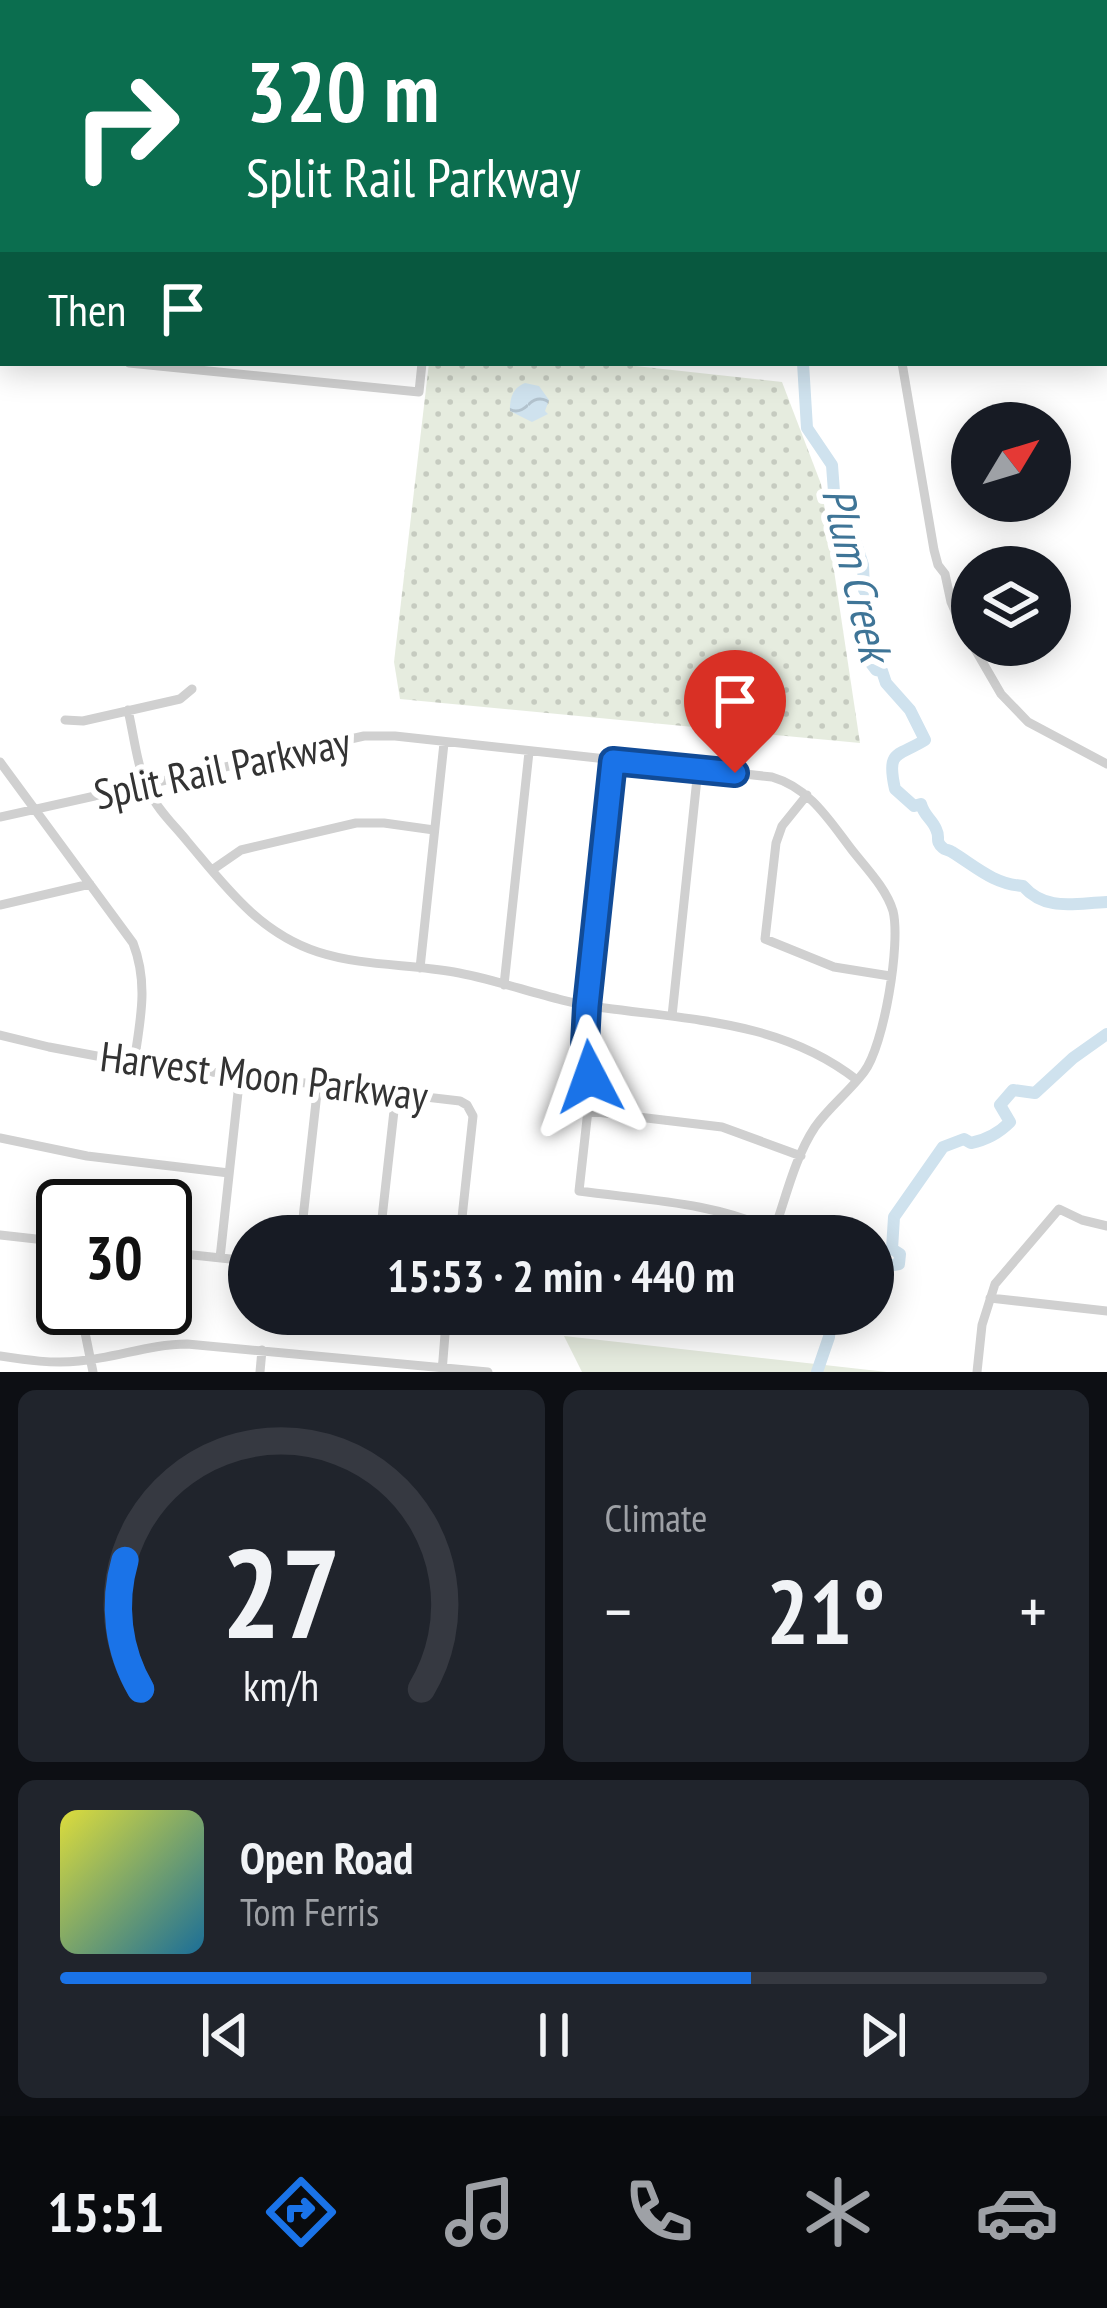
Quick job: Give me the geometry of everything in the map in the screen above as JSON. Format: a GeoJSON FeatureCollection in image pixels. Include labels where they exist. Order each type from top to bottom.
{"type":"FeatureCollection","features":[{"type":"Feature","properties":{"kind":"street"},"geometry":{"type":"LineString","coordinates":[[159,366],[436,394]]}},
{"type":"Feature","properties":{"kind":"street"},"geometry":{"type":"LineString","coordinates":[[419,392],[422,366]]}},
{"type":"Feature","properties":{"kind":"street"},"geometry":{"type":"LineString","coordinates":[[903,366],[934,550],[961,625],[1016,711],[1107,764]]}},
{"type":"Feature","properties":{"kind":"street"},"geometry":{"type":"LineString","coordinates":[[65,720],[82,721],[180,699],[192,689]]}},
{"type":"Feature","properties":{"kind":"street"},"geometry":{"type":"LineString","coordinates":[[128,710],[145,783],[158,806],[257,920],[296,944],[339,958],[450,971],[587,1006],[724,1022],[811,1050],[857,1080]]}},
{"type":"Feature","properties":{"kind":"street","name":"Split Rail Parkway"},"geometry":{"type":"LineString","coordinates":[[0,818],[364,736],[772,777],[807,795]]}},
{"type":"Feature","properties":{"kind":"street"},"geometry":{"type":"LineString","coordinates":[[420,968],[444,743]]}},
{"type":"Feature","properties":{"kind":"street"},"geometry":{"type":"LineString","coordinates":[[504,985],[529,752]]}},
{"type":"Feature","properties":{"kind":"street"},"geometry":{"type":"LineString","coordinates":[[0,761],[133,943],[144,992],[134,1063]]}},
{"type":"Feature","properties":{"kind":"street"},"geometry":{"type":"LineString","coordinates":[[613,761],[587,1006],[585,1044],[590,1077],[579,1191],[724,1211],[774,1231],[814,1128],[874,1056],[880,1039],[890,976],[896,932],[887,897],[807,795],[782,826],[776,843],[765,939],[834,967],[890,976]]}},
{"type":"Feature","properties":{"kind":"street"},"geometry":{"type":"LineString","coordinates":[[672,1016],[698,770]]}},
{"type":"Feature","properties":{"kind":"street"},"geometry":{"type":"LineString","coordinates":[[212,870],[241,850],[356,824],[434,830]]}},
{"type":"Feature","properties":{"kind":"street"},"geometry":{"type":"LineString","coordinates":[[0,904],[91,884]]}},
{"type":"Feature","properties":{"kind":"street","name":"Harvest Moon Parkway"},"geometry":{"type":"LineString","coordinates":[[0,1035],[134,1063],[460,1101],[473,1116],[462,1215]]}},
{"type":"Feature","properties":{"kind":"street"},"geometry":{"type":"LineString","coordinates":[[220,1258],[240,1074]]}},
{"type":"Feature","properties":{"kind":"street"},"geometry":{"type":"LineString","coordinates":[[304,1215],[318,1084]]}},
{"type":"Feature","properties":{"kind":"street"},"geometry":{"type":"LineString","coordinates":[[382,1215],[396,1093]]}},
{"type":"Feature","properties":{"kind":"street"},"geometry":{"type":"LineString","coordinates":[[588,1111],[722,1127],[801,1156]]}},
{"type":"Feature","properties":{"kind":"street"},"geometry":{"type":"LineString","coordinates":[[0,1138],[59,1151],[229,1172]]}},
{"type":"Feature","properties":{"kind":"street"},"geometry":{"type":"LineString","coordinates":[[977,1372],[990,1298],[1001,1277],[1059,1209],[1107,1226]]}},
{"type":"Feature","properties":{"kind":"street"},"geometry":{"type":"LineString","coordinates":[[0,1235],[36,1239]]}},
{"type":"Feature","properties":{"kind":"street"},"geometry":{"type":"LineString","coordinates":[[192,1255],[228,1259]]}},
{"type":"Feature","properties":{"kind":"street"},"geometry":{"type":"LineString","coordinates":[[990,1298],[1107,1311]]}},
{"type":"Feature","properties":{"kind":"street"},"geometry":{"type":"LineString","coordinates":[[86,1335],[93,1366]]}},
{"type":"Feature","properties":{"kind":"street"},"geometry":{"type":"LineString","coordinates":[[442,1370],[445,1335]]}},
{"type":"Feature","properties":{"kind":"street"},"geometry":{"type":"LineString","coordinates":[[1,1372],[1,1356],[93,1366],[171,1344],[488,1372]]}},
{"type":"Feature","properties":{"kind":"street"},"geometry":{"type":"LineString","coordinates":[[260,1372],[262,1350]]}},
{"type":"Feature","properties":{"kind":"shaded area"},"geometry":{"type":"Polygon","coordinates":[[[429,366],[635,366],[782,382],[821,484],[860,743],[400,699],[394,662],[429,366]]]}},
{"type":"Feature","properties":{"kind":"shaded area"},"geometry":{"type":"Polygon","coordinates":[[[564,1336],[887,1372],[582,1372],[564,1336]]]}},
{"type":"Feature","properties":{"kind":"water"},"geometry":{"type":"Polygon","coordinates":[[[525,383],[539,386],[549,400],[548,414],[532,422],[510,411],[513,394],[525,383]]]}},
{"type":"Feature","properties":{"kind":"waterway","name":"Plum Creek"},"geometry":{"type":"LineString","coordinates":[[803,366],[807,428],[832,465],[834,492],[863,565],[864,590],[870,599],[856,614],[866,633],[870,662],[910,710],[925,740],[893,760],[895,789],[914,806],[921,804],[943,848],[993,878],[1023,886],[1051,903],[1107,902]]}},
{"type":"Feature","properties":{"kind":"waterway","name":"Plum Creek"},"geometry":{"type":"LineString","coordinates":[[894,1217],[943,1147],[964,1139],[977,1142],[997,1133],[1010,1122],[1000,1105],[1013,1090],[1035,1093],[1107,1034]]}},
{"type":"Feature","properties":{"kind":"waterway","name":"Plum Creek"},"geometry":{"type":"LineString","coordinates":[[894,1250],[900,1254],[899,1264],[894,1265]]}},
{"type":"Feature","properties":{"kind":"waterway","name":"Plum Creek"},"geometry":{"type":"LineString","coordinates":[[817,1372],[829,1335]]}},
{"type":"Feature","properties":{"kind":"route"},"geometry":{"type":"LineString","coordinates":[[590,1077],[585,1044],[587,1006],[613,761],[735,773]]}}]}
